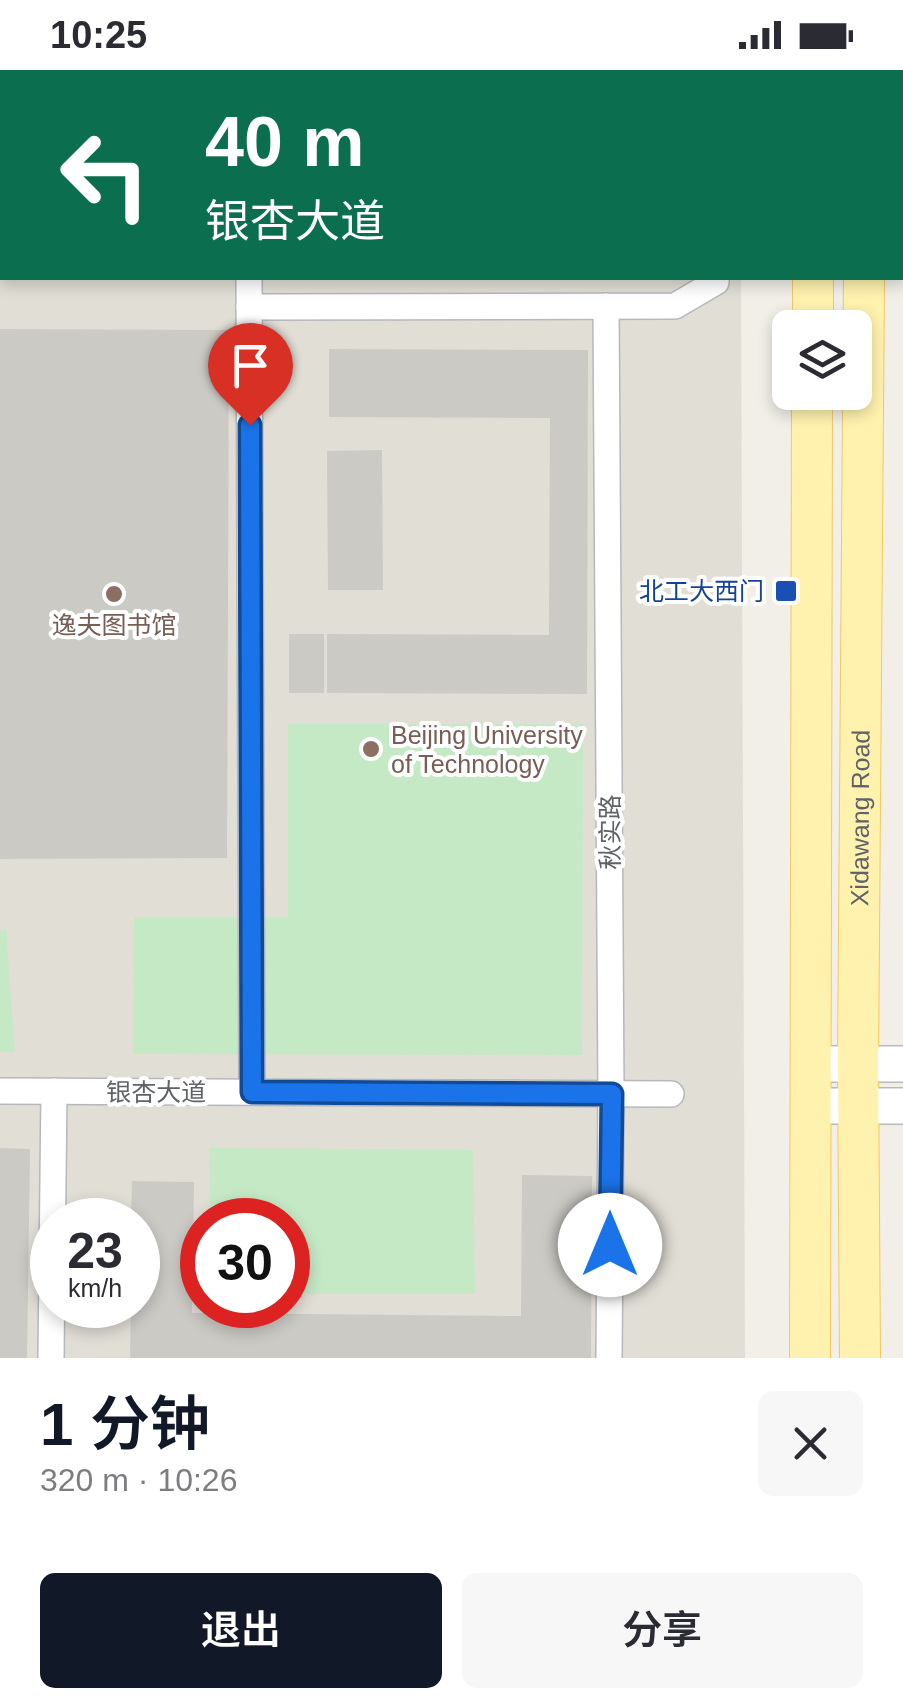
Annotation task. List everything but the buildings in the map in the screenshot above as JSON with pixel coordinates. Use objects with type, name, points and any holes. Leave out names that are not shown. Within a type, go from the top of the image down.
[{"type":"main road","points":[[812,310],[813,280]]},
{"type":"main road","name":"Xidawang Road","points":[[860,1358],[858,1064],[864,280]]},
{"type":"main road","name":"Xidawang Road","points":[[810,1358],[812,410]]},
{"type":"street","points":[[249,280],[252,1092]]},
{"type":"street","points":[[249,307],[675,306],[716,280]]},
{"type":"street","name":"秋实路","points":[[606,306],[612,1094],[610,1358]]},
{"type":"street","points":[[811,1064],[903,1064]]},
{"type":"street","name":"银杏大道","points":[[0,1091],[672,1094]]},
{"type":"street","points":[[51,1358],[54,1091]]},
{"type":"street","points":[[811,1106],[903,1106]]},
{"type":"shaded area","name":"Beijing University of Technology","points":[[0,280],[741,280],[745,1358],[0,1358]]},
{"type":"green space","points":[[288,724],[583,724],[582,1055],[133,1054],[134,917],[288,917]]},
{"type":"green space","points":[[0,930],[6,930],[15,1052],[0,1052]]},
{"type":"green space","points":[[209,1148],[473,1150],[475,1294],[310,1294],[310,1198],[210,1198]]},
{"type":"place","name":"北工大西门","points":[[786,591]]},
{"type":"place","name":"逸夫图书馆","points":[[114,594]]},
{"type":"place","name":"Beijing University of Technology","points":[[371,749]]},
{"type":"route","points":[[250,425],[252,1092],[612,1094],[610,1245]]}]
